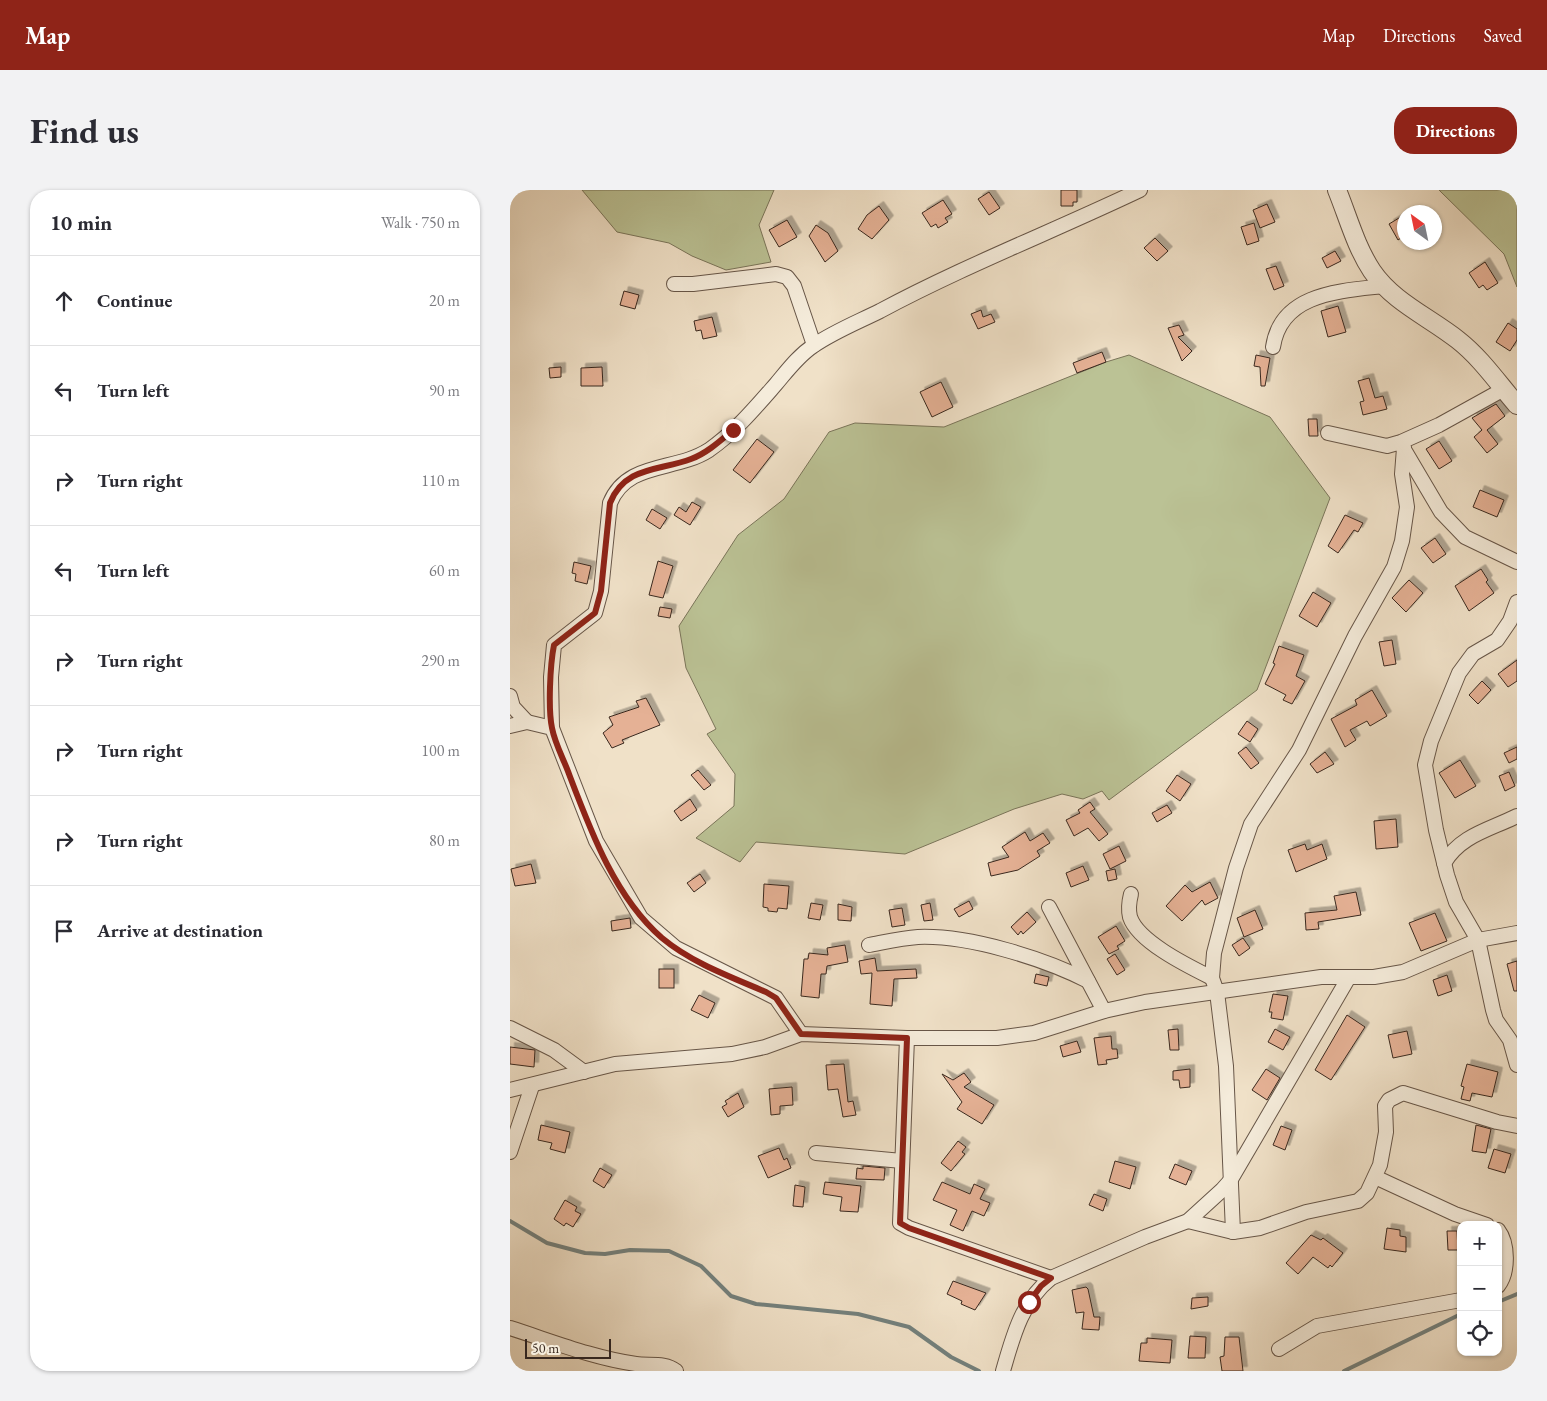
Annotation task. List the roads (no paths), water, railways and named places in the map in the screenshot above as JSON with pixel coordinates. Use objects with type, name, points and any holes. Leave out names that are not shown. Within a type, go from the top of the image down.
[{"type":"street","points":[[801,1034],[776,998],[676,948],[641,918],[596,842],[552,728],[551,677],[554,645],[595,613],[601,591],[610,503],[615,490],[634,474],[694,458],[720,441],[750,414],[793,364],[814,346],[916,292],[1140,190]]},
{"type":"street","points":[[1337,190],[1361,253],[1384,286],[1407,305],[1458,339],[1480,359],[1517,405]]},
{"type":"street","points":[[674,284],[693,284],[776,274],[787,277],[794,286],[814,346]]},
{"type":"street","points":[[1273,347],[1275,334],[1281,322],[1309,301],[1327,293],[1384,286]]},
{"type":"street","points":[[1328,433],[1387,446],[1402,445],[1504,390]]},
{"type":"street","points":[[1402,445],[1441,512],[1465,537],[1517,562]]},
{"type":"street","points":[[1233,1232],[1226,1066],[1217,992],[1212,978],[1214,953],[1245,838],[1300,750],[1355,636],[1394,567],[1402,541],[1407,507],[1402,474],[1402,445]]},
{"type":"street","points":[[1517,602],[1510,621],[1497,640],[1473,654],[1459,673],[1427,753],[1425,765],[1436,830],[1444,863],[1456,902],[1478,940],[1496,1020],[1510,1040],[1517,1065]]},
{"type":"street","points":[[510,696],[513,707],[527,722]]},
{"type":"street","points":[[510,726],[527,722],[552,728]]},
{"type":"street","points":[[1444,863],[1448,855],[1468,837],[1517,816]]},
{"type":"street","points":[[1131,894],[1128,905],[1130,917],[1136,928],[1170,954],[1212,978]]},
{"type":"street","points":[[1049,907],[1104,1011]]},
{"type":"street","points":[[510,1090],[584,1072],[639,1062],[732,1054],[764,1047],[801,1034],[907,1038],[997,1038],[1034,1033],[1104,1011],[1145,1002],[1321,977],[1374,977],[1403,972],[1478,940],[1517,933]]},
{"type":"street","points":[[869,945],[918,937],[950,938],[1038,961],[1088,981]]},
{"type":"street","points":[[1003,1371],[1017,1324],[1033,1297],[1051,1278],[1145,1237],[1188,1221],[1230,1181],[1349,977]]},
{"type":"street","points":[[510,1028],[554,1050],[584,1072]]},
{"type":"street","points":[[907,1038],[899,1215],[903,1226],[1051,1278]]},
{"type":"street","points":[[510,1152],[532,1086]]},
{"type":"street","points":[[1188,1221],[1233,1232],[1260,1228],[1306,1212],[1358,1201],[1367,1194],[1380,1165],[1386,1132],[1385,1106],[1395,1096],[1403,1093],[1497,1122],[1517,1126]]},
{"type":"street","points":[[816,1154],[902,1161]]},
{"type":"street","points":[[1375,1177],[1455,1214],[1475,1221]]},
{"type":"street","points":[[1502,1237],[1505,1243],[1504,1275],[1502,1279]]},
{"type":"street","points":[[1279,1349],[1317,1326],[1457,1301]]},
{"type":"street","points":[[510,1328],[600,1356],[634,1364],[662,1365],[676,1371]]},
{"type":"waterway","points":[[510,1221],[547,1243],[585,1253],[605,1254],[630,1250],[669,1251],[701,1266],[731,1296],[756,1304],[858,1314],[909,1327],[951,1357],[979,1371]]},
{"type":"waterway","points":[[1502,1300],[1517,1294]]},
{"type":"waterway","points":[[1344,1371],[1457,1316]]}]
